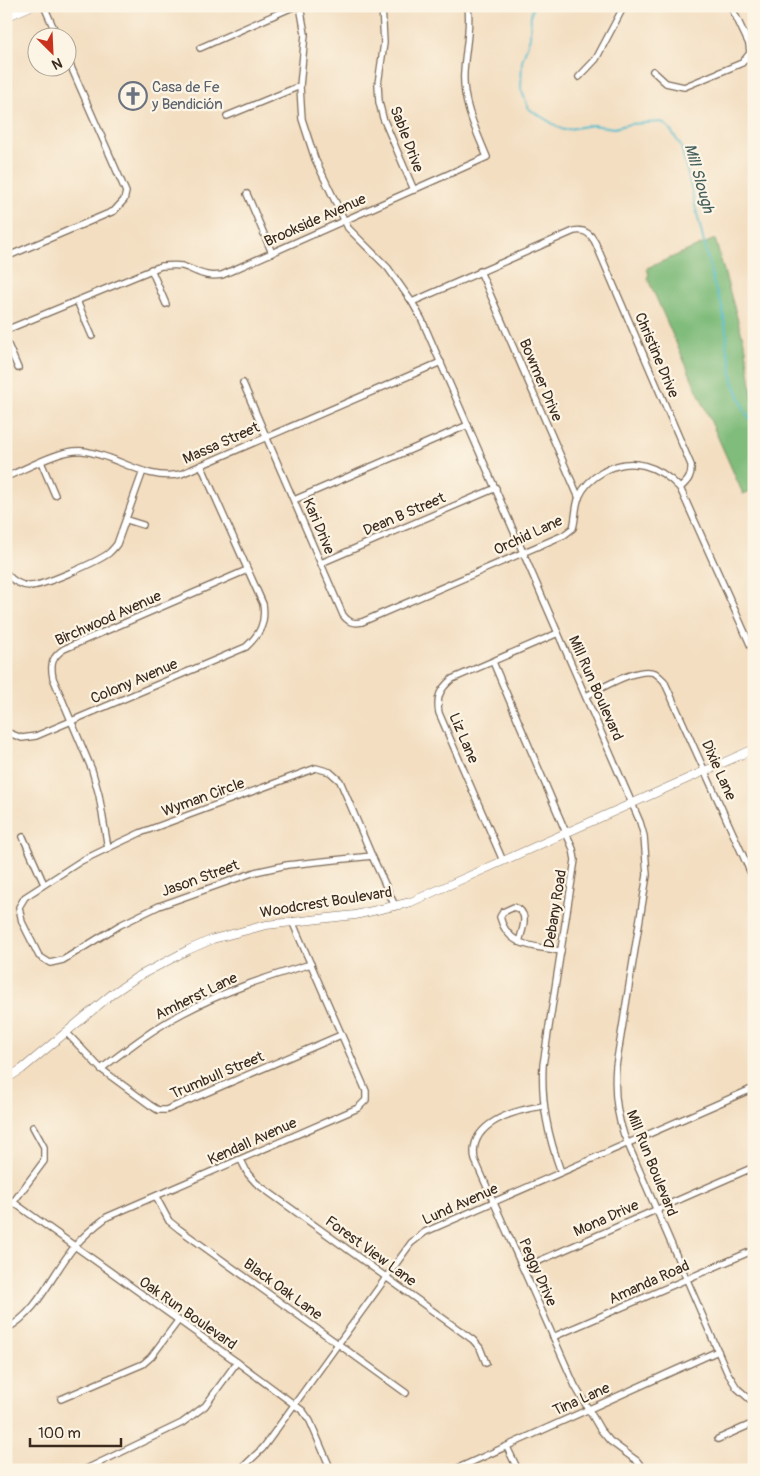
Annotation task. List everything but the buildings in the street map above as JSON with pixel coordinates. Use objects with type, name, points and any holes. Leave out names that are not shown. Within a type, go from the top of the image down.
[{"type":"street","points":[[7,6],[8,16],[31,6]]},
{"type":"street","points":[[44,6],[54,28]]},
{"type":"street","points":[[200,48],[295,6]]},
{"type":"street","name":"Mill Run Boulevard","points":[[300,6],[306,34],[300,86],[302,119],[316,159],[344,221],[352,234],[388,268],[412,302],[441,362],[633,803],[644,836],[647,875],[617,1056],[614,1085],[618,1118],[627,1143],[727,1372],[737,1388],[754,1403]]},
{"type":"street","name":"Sable Drive","points":[[382,6],[384,14],[384,43],[378,84],[379,102],[383,118],[414,190]]},
{"type":"street","name":"Brookside Avenue","points":[[6,330],[160,266],[181,266],[200,275],[211,277],[222,275],[488,158],[467,108],[464,90],[469,32],[468,6]]},
{"type":"street","points":[[580,77],[596,59],[624,6]]},
{"type":"street","points":[[653,71],[666,83],[684,88],[742,64],[750,53],[748,44],[731,6]]},
{"type":"street","points":[[6,257],[114,211],[124,200],[126,192],[76,78]]},
{"type":"street","points":[[227,116],[300,86]]},
{"type":"street","points":[[247,194],[272,253]]},
{"type":"street","name":"Christine Drive","points":[[480,272],[574,231],[586,231],[592,236],[691,465],[692,473],[680,488]]},
{"type":"street","points":[[151,269],[166,304]]},
{"type":"street","points":[[412,302],[480,272]]},
{"type":"street","name":"Bowmer Drive","points":[[480,272],[579,498]]},
{"type":"street","points":[[77,301],[92,336]]},
{"type":"street","points":[[6,340],[18,368]]},
{"type":"street","name":"Massa Street","points":[[6,477],[59,455],[83,451],[143,471],[162,476],[172,476],[441,362]]},
{"type":"street","name":"Kari Drive","points":[[243,383],[343,615],[351,622]]},
{"type":"street","points":[[294,500],[468,425]]},
{"type":"street","points":[[41,462],[55,495]]},
{"type":"street","name":"Orchid Lane","points":[[351,622],[362,622],[570,532],[573,528],[579,498],[593,478],[620,464],[640,464],[651,467],[670,477],[680,488],[754,654]]},
{"type":"street","points":[[201,465],[248,570]]},
{"type":"street","points":[[6,573],[18,584],[28,586],[39,585],[109,553],[117,544],[127,520],[143,471]]},
{"type":"street","name":"Dean B Street","points":[[321,564],[496,488]]},
{"type":"street","points":[[127,520],[143,525]]},
{"type":"street","name":"Colony Avenue","points":[[7,734],[22,738],[36,736],[246,647],[256,638],[263,626],[264,613],[263,604],[248,570]]},
{"type":"street","name":"Birchwood Avenue","points":[[108,848],[99,795],[92,770],[50,668],[56,655],[64,649],[248,570]]},
{"type":"street","name":"Liz Lane","points":[[503,861],[439,713],[438,695],[452,679],[558,633]]},
{"type":"street","name":"Debany Road","points":[[493,662],[573,848],[575,871],[542,1065],[543,1106],[549,1138],[561,1172]]},
{"type":"street","name":"Dixie Lane","points":[[586,696],[635,673],[656,674],[664,681],[754,880]]},
{"type":"street","name":"Woodcrest Boulevard","points":[[6,1080],[22,1069],[112,994],[160,963],[214,939],[266,925],[355,915],[411,902],[754,749]]},
{"type":"street","name":"Wyman Circle","points":[[50,963],[39,956],[22,922],[19,907],[25,897],[81,861],[108,848],[140,834],[316,768],[330,772],[340,780],[395,906]]},
{"type":"street","points":[[23,836],[44,884]]},
{"type":"street","name":"Jason Street","points":[[50,963],[63,960],[120,925],[159,906],[256,872],[287,865],[372,856]]},
{"type":"street","points":[[519,942],[525,920],[524,913],[520,908],[514,907],[503,912],[500,917],[510,937],[519,942],[561,950]]},
{"type":"street","name":"Kendall Avenue","points":[[6,1330],[27,1314],[75,1246],[92,1228],[107,1217],[358,1108],[366,1100],[366,1091],[292,921]]},
{"type":"street","name":"Amherst Lane","points":[[101,1069],[139,1040],[182,1013],[218,996],[262,979],[311,964]]},
{"type":"street","name":"Trumbull Street","points":[[66,1032],[101,1069],[158,1110],[166,1110],[341,1035]]},
{"type":"street","name":"Lund Avenue","points":[[240,1470],[263,1448],[411,1243],[425,1232],[754,1088]]},
{"type":"street","name":"Peggy Drive","points":[[543,1106],[518,1111],[488,1124],[474,1142],[475,1160],[569,1374],[588,1409],[610,1441],[637,1461],[644,1470]]},
{"type":"street","points":[[6,1212],[44,1161],[44,1147],[33,1127]]},
{"type":"street","name":"Forest View Lane","points":[[241,1160],[248,1174],[256,1183],[473,1340],[480,1348],[486,1363]]},
{"type":"street","name":"Mona Drive","points":[[523,1268],[754,1166]]},
{"type":"street","name":"Oak Run Boulevard","points":[[6,1197],[237,1362],[306,1415],[331,1470]]},
{"type":"street","name":"Black Oak Lane","points":[[156,1197],[169,1221],[179,1229],[406,1393]]},
{"type":"street","name":"Amanda Road","points":[[553,1337],[754,1250]]},
{"type":"street","points":[[61,1399],[143,1364],[151,1357],[178,1321]]},
{"type":"street","name":"Tina Lane","points":[[454,1470],[718,1351]]},
{"type":"street","points":[[84,1470],[182,1423],[205,1406],[237,1362]]},
{"type":"street","points":[[718,1439],[754,1423]]},
{"type":"street","points":[[507,1446],[518,1470]]},
{"type":"green space","points":[[715,239],[746,349],[754,407],[754,490],[743,494],[647,277],[649,275],[647,268]]},
{"type":"waterway","name":"Mill Slough","points":[[533,6],[530,37],[522,61],[521,89],[529,109],[563,130],[592,125],[614,128],[630,124],[662,122],[669,128],[681,146],[714,285],[722,305],[727,337],[726,346],[733,381],[744,410],[754,425]]},
{"type":"place","name":"Casa de Fe y Bendición","points":[[133,96]]}]
